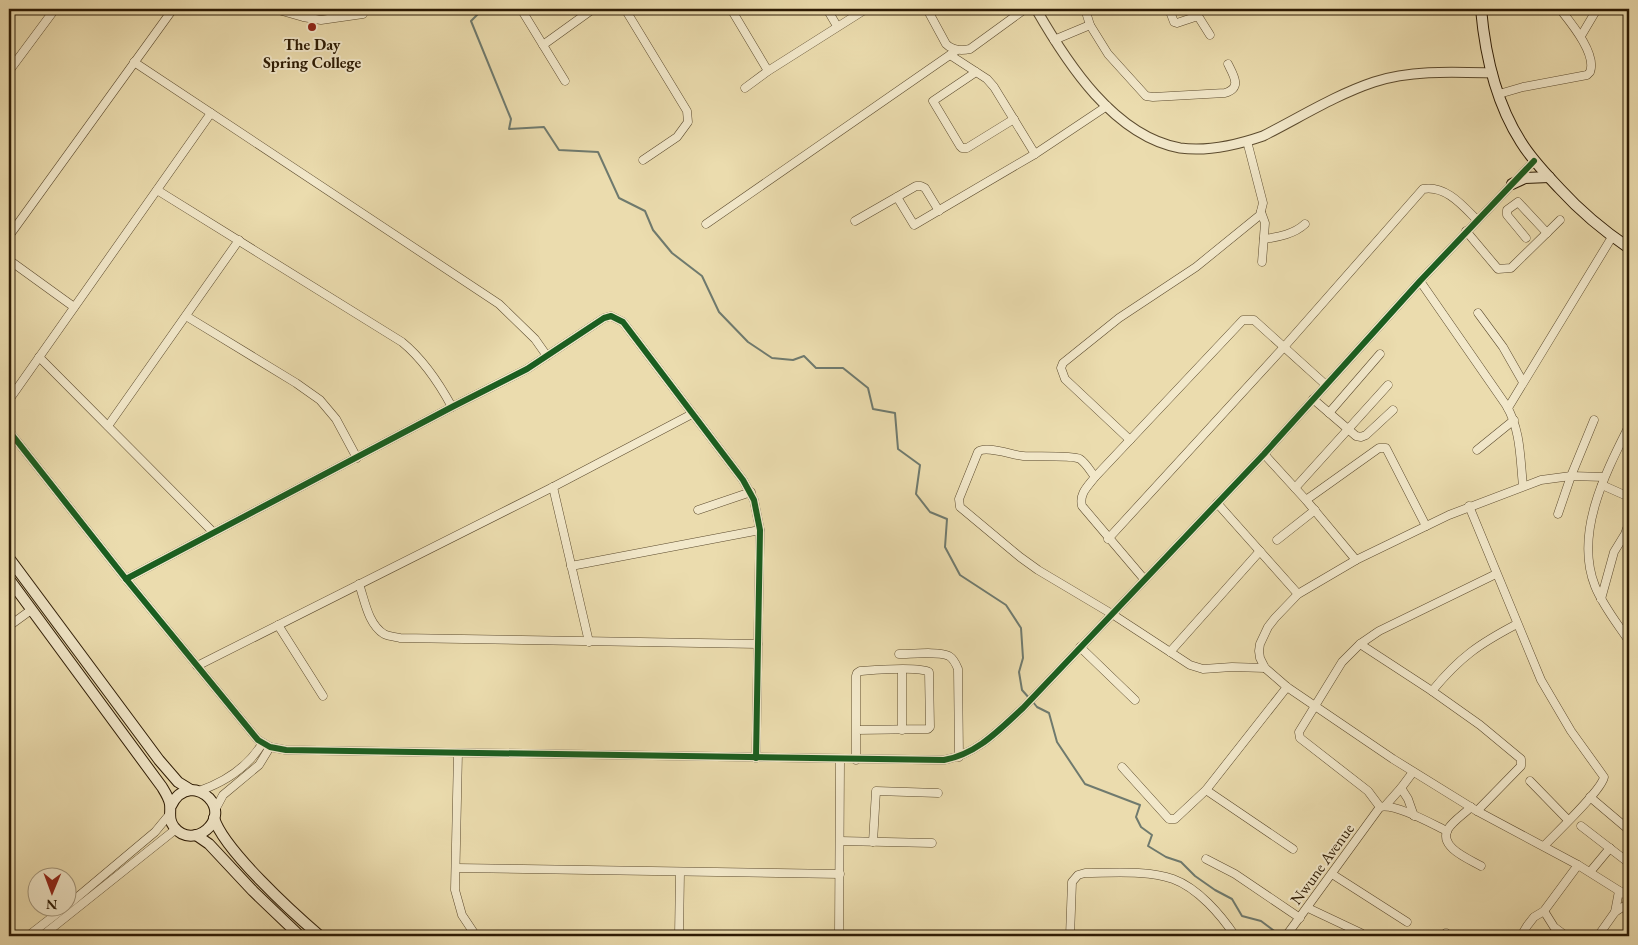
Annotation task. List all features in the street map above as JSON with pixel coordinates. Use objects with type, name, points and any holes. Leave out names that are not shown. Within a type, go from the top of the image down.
[{"type":"main road","points":[[1481,9],[1492,73],[1509,121],[1521,142],[1534,161],[1573,203],[1612,237],[1629,248]]},
{"type":"main road","points":[[1512,184],[1525,178],[1549,177]]},
{"type":"main road","points":[[9,558],[159,760],[178,782],[210,798],[219,831],[232,848],[320,936]]},
{"type":"main road","points":[[9,579],[162,787],[170,810],[172,824],[176,830],[186,835],[196,836],[209,844],[253,891],[300,936]]},
{"type":"main road","points":[[170,810],[181,793],[195,791]]},
{"type":"main road","points":[[196,836],[208,830],[214,814]]},
{"type":"street","points":[[9,71],[55,9]]},
{"type":"street","points":[[9,236],[173,9]]},
{"type":"street","points":[[275,9],[321,20],[364,14]]},
{"type":"street","points":[[520,9],[565,81]]},
{"type":"street","points":[[543,45],[593,9]]},
{"type":"street","points":[[625,9],[687,111],[688,122],[677,137],[643,160]]},
{"type":"street","points":[[731,9],[768,71]]},
{"type":"street","points":[[827,9],[837,26]]},
{"type":"street","points":[[745,88],[768,71],[866,9]]},
{"type":"street","points":[[927,9],[946,44],[994,87],[1035,154]]},
{"type":"street","points":[[706,224],[954,52],[970,49],[1025,9]]},
{"type":"street","points":[[1036,9],[1054,40],[1077,73],[1107,106],[1135,129],[1151,138],[1182,148],[1219,148],[1263,136],[1357,89],[1386,79],[1444,72],[1492,73]]},
{"type":"street","points":[[1085,9],[1090,25],[1108,54],[1146,96],[1225,93],[1232,91],[1236,81],[1228,64]]},
{"type":"street","points":[[1169,9],[1174,22],[1177,23],[1198,16],[1210,35]]},
{"type":"street","points":[[1499,94],[1523,87],[1587,75],[1590,72],[1592,66],[1581,36],[1560,9]]},
{"type":"street","points":[[1581,36],[1597,9]]},
{"type":"street","points":[[1054,40],[1090,25]]},
{"type":"street","points":[[134,62],[499,304],[535,339],[547,356]]},
{"type":"street","points":[[976,72],[933,101],[960,146],[967,148],[1014,119]]},
{"type":"street","points":[[897,197],[914,225],[1035,154],[1107,106]]},
{"type":"street","points":[[9,400],[211,113]]},
{"type":"street","points":[[1247,141],[1262,203],[1261,212],[1265,224],[1262,262]]},
{"type":"street","points":[[9,431],[197,666],[262,744],[270,747],[286,750],[840,760],[934,761],[959,757],[982,745],[1023,708],[1264,454],[1420,281],[1534,161]]},
{"type":"street","points":[[856,222],[916,186],[925,188],[939,211]]},
{"type":"street","points":[[1108,539],[1284,346],[1423,188],[1430,187],[1443,191],[1455,198],[1477,220]]},
{"type":"street","points":[[157,190],[402,342],[421,360],[452,407]]},
{"type":"street","points":[[1526,238],[1507,215],[1507,210],[1518,202],[1547,233]]},
{"type":"street","points":[[1130,440],[1065,379],[1061,368],[1063,363],[1119,318],[1196,267],[1260,215],[1261,212]]},
{"type":"street","points":[[1466,232],[1498,269],[1504,270],[1511,268],[1560,220]]},
{"type":"street","points":[[1264,239],[1299,230],[1305,224]]},
{"type":"street","points":[[1508,408],[1612,237]]},
{"type":"street","points":[[108,426],[239,240]]},
{"type":"street","points":[[9,260],[74,307]]},
{"type":"street","points":[[1420,281],[1508,408],[1518,435],[1523,486]]},
{"type":"street","points":[[1478,313],[1503,348],[1523,382]]},
{"type":"street","points":[[186,316],[296,383],[320,400],[336,419],[357,458]]},
{"type":"street","points":[[126,579],[501,383],[547,356],[604,318],[611,316],[623,322],[750,492],[757,508],[760,530],[756,758]]},
{"type":"street","points":[[1144,580],[1082,506],[1081,494],[1095,477],[1243,320],[1248,318],[1254,320],[1326,385]]},
{"type":"street","points":[[1329,413],[1380,354]]},
{"type":"street","points":[[39,357],[213,532]]},
{"type":"street","points":[[1295,488],[1388,385]]},
{"type":"street","points":[[1313,399],[1356,436],[1361,437],[1393,410]]},
{"type":"street","points":[[197,666],[552,487],[692,414]]},
{"type":"street","points":[[1477,450],[1514,420]]},
{"type":"street","points":[[1558,514],[1594,420]]},
{"type":"street","points":[[1629,426],[1603,481],[1589,531],[1588,542],[1591,575],[1601,599],[1629,641]]},
{"type":"street","points":[[1306,500],[1383,446],[1386,448],[1426,526]]},
{"type":"street","points":[[1095,477],[1080,459],[1074,457],[1038,457],[1011,454],[986,448],[981,449],[978,452],[959,499],[960,507],[1026,561],[1190,665],[1203,670],[1232,667],[1265,668]]},
{"type":"street","points":[[1264,454],[1315,510],[1356,560]]},
{"type":"street","points":[[1629,497],[1603,481],[1571,476],[1549,477],[1469,506],[1356,560],[1298,594],[1274,618],[1264,635],[1259,651],[1265,668],[1316,708],[1413,772],[1474,809],[1578,865],[1629,897]]},
{"type":"street","points":[[552,487],[589,642]]},
{"type":"street","points":[[698,510],[750,492]]},
{"type":"street","points":[[1217,503],[1298,594]]},
{"type":"street","points":[[1469,506],[1541,680],[1571,731],[1604,777],[1602,784],[1544,846]]},
{"type":"street","points":[[1277,540],[1315,510]]},
{"type":"street","points":[[1601,599],[1614,552],[1627,535],[1629,523]]},
{"type":"street","points":[[571,566],[760,530]]},
{"type":"street","points":[[1170,652],[1260,551]]},
{"type":"street","points":[[1447,831],[1414,816],[1383,806],[1368,791],[1300,738],[1299,732],[1316,708],[1342,662],[1360,644],[1379,631],[1496,574]]},
{"type":"street","points":[[360,584],[371,620],[376,627],[385,634],[400,638],[758,644]]},
{"type":"street","points":[[9,626],[31,610]]},
{"type":"street","points":[[1432,691],[1465,656],[1486,641],[1517,624]]},
{"type":"street","points":[[278,625],[323,696]]},
{"type":"street","points":[[1360,644],[1480,725],[1521,759],[1521,766],[1447,831]]},
{"type":"street","points":[[1080,647],[1135,700]]},
{"type":"street","points":[[899,654],[943,654],[951,657],[956,664],[959,757]]},
{"type":"street","points":[[856,730],[926,730],[930,727],[929,672],[925,670],[902,670],[857,672],[856,730],[856,760]]},
{"type":"street","points":[[902,670],[902,730]]},
{"type":"street","points":[[1122,767],[1168,819],[1174,820],[1206,790],[1287,687]]},
{"type":"street","points":[[195,791],[220,783],[236,773],[248,762],[262,744]]},
{"type":"street","points":[[214,814],[223,795],[259,765],[270,747]]},
{"type":"street","points":[[458,753],[455,890],[457,903],[462,915],[476,936]]},
{"type":"street","points":[[839,936],[840,760]]},
{"type":"street","name":"Nwune Avenue","points":[[1286,936],[1383,806],[1401,788],[1413,772]]},
{"type":"street","points":[[1530,781],[1568,820]]},
{"type":"street","points":[[1401,788],[1408,799],[1414,816]]},
{"type":"street","points":[[1206,790],[1293,849]]},
{"type":"street","points":[[873,842],[876,791],[938,793]]},
{"type":"street","points":[[1590,797],[1629,830]]},
{"type":"street","points":[[78,897],[155,832],[170,810]]},
{"type":"street","points":[[1581,826],[1629,863]]},
{"type":"street","points":[[42,936],[176,830]]},
{"type":"street","points":[[1447,831],[1448,843],[1451,848],[1481,866]]},
{"type":"street","points":[[840,841],[932,843]]},
{"type":"street","points":[[1590,872],[1610,848]]},
{"type":"street","points":[[1206,859],[1235,874],[1300,918]]},
{"type":"street","points":[[1521,936],[1534,917],[1544,912],[1578,865]]},
{"type":"street","points":[[456,868],[840,874]]},
{"type":"street","points":[[679,936],[680,872]]},
{"type":"street","points":[[1070,936],[1072,882],[1078,875],[1085,873],[1140,874],[1174,879],[1201,897],[1219,914],[1235,936]]},
{"type":"street","points":[[1332,874],[1407,922]]},
{"type":"street","points":[[1615,912],[1619,890]]},
{"type":"street","points":[[1598,936],[1615,912],[1629,903]]},
{"type":"street","points":[[1308,908],[1361,933]]},
{"type":"street","points":[[1544,912],[1554,927],[1566,936]]},
{"type":"street","points":[[28,936],[51,918]]},
{"type":"waterway","points":[[479,9],[480,12],[471,21],[511,119],[509,129],[544,127],[559,150],[598,152],[619,198],[645,211],[653,230],[672,253],[702,276],[719,312],[748,342],[772,358],[793,360],[804,356],[816,368],[843,368],[868,388],[873,409],[895,413],[898,449],[920,465],[916,494],[930,512],[947,519],[945,547],[960,575],[1006,605],[1021,628],[1023,658],[1019,672],[1022,690],[1030,699]]},
{"type":"waterway","points":[[1033,702],[1037,707],[1049,713],[1057,742],[1085,784],[1140,805],[1136,817],[1141,827],[1152,835],[1148,846],[1166,857],[1181,862],[1195,876],[1232,899],[1242,916],[1261,921],[1281,936]]},
{"type":"cycle path","points":[[9,431],[126,579],[258,740],[270,747],[286,750],[944,760],[956,757],[977,747],[996,733],[1023,708],[1264,454],[1420,281],[1534,161]]},
{"type":"cycle path","points":[[126,579],[527,369],[604,318],[611,316],[623,322],[743,480],[754,500],[760,530],[756,758]]},
{"type":"place","name":"The Day Spring College","points":[[312,27]]}]
